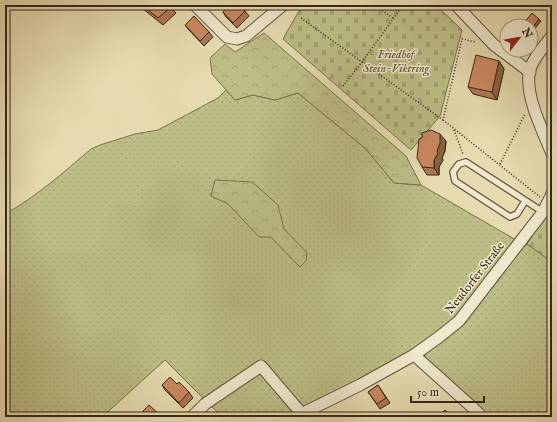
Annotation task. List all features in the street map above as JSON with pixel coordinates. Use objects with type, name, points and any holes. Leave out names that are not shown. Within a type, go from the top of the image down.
[{"type":"street","points":[[195,5],[226,37],[237,39],[246,36],[283,5]]},
{"type":"street","points":[[456,5],[494,45],[530,72]]},
{"type":"street","points":[[552,36],[540,50],[530,72],[529,86],[532,101],[552,154]]},
{"type":"street","name":"Neudorfer Straße","points":[[298,415],[360,385],[414,355],[439,338],[459,320],[548,203]]},
{"type":"street","points":[[414,355],[482,417]]},
{"type":"street","points":[[192,417],[205,404],[261,366],[298,415]]},
{"type":"lane","points":[[525,200],[517,214],[510,217],[455,181],[453,172],[459,164],[466,162],[525,200],[548,203]]},
{"type":"path","points":[[375,5],[393,18]]},
{"type":"path","points":[[343,86],[403,5]]},
{"type":"path","points":[[300,18],[443,120],[548,203]]},
{"type":"path","points":[[443,120],[462,40],[494,45]]},
{"type":"path","points":[[500,164],[532,101]]},
{"type":"path","points":[[453,128],[466,162]]},
{"type":"green space","name":"Friedhof Stein-Viktring","points":[[306,5],[436,5],[462,30],[440,116],[411,150],[283,39],[300,9]]},
{"type":"green space","points":[[264,33],[406,156],[421,185],[394,183],[366,149],[298,93],[275,100],[253,95],[235,100],[212,74],[210,58],[225,44],[235,52]]},
{"type":"green space","points":[[226,90],[235,100],[253,95],[275,100],[298,93],[366,149],[394,183],[421,185],[516,240],[470,303],[441,332],[392,363],[289,417],[222,417],[165,360],[102,417],[5,417],[5,214],[39,192],[91,149],[135,134],[158,130],[218,98]]},
{"type":"green space","points":[[215,180],[252,182],[278,205],[284,229],[307,253],[306,261],[300,267],[271,237],[259,237],[228,204],[211,196]]},
{"type":"green space","points":[[552,205],[552,262],[527,244]]},
{"type":"green space","points":[[527,244],[552,262],[552,417],[490,417],[430,366],[424,354],[458,327],[475,310],[520,249]]},
{"type":"building","points":[[142,5],[169,5],[171,7],[158,18]]},
{"type":"building","points":[[230,5],[239,5],[245,11],[233,23],[223,12]]},
{"type":"building","points":[[532,13],[538,18],[528,18]]},
{"type":"building","points":[[194,16],[209,32],[200,41],[185,25]]},
{"type":"building","points":[[476,55],[499,61],[492,92],[468,87]]},
{"type":"building","points":[[431,130],[440,134],[440,143],[437,151],[438,153],[434,160],[434,168],[422,167],[417,158],[419,139],[422,138],[422,133]]},
{"type":"building","points":[[170,377],[177,384],[179,382],[189,392],[179,403],[162,385]]},
{"type":"building","points":[[378,385],[386,398],[377,404],[368,392]]},
{"type":"building","points":[[149,405],[162,417],[148,417],[143,411]]},
{"type":"building","points":[[445,410],[452,417],[438,417]]}]
